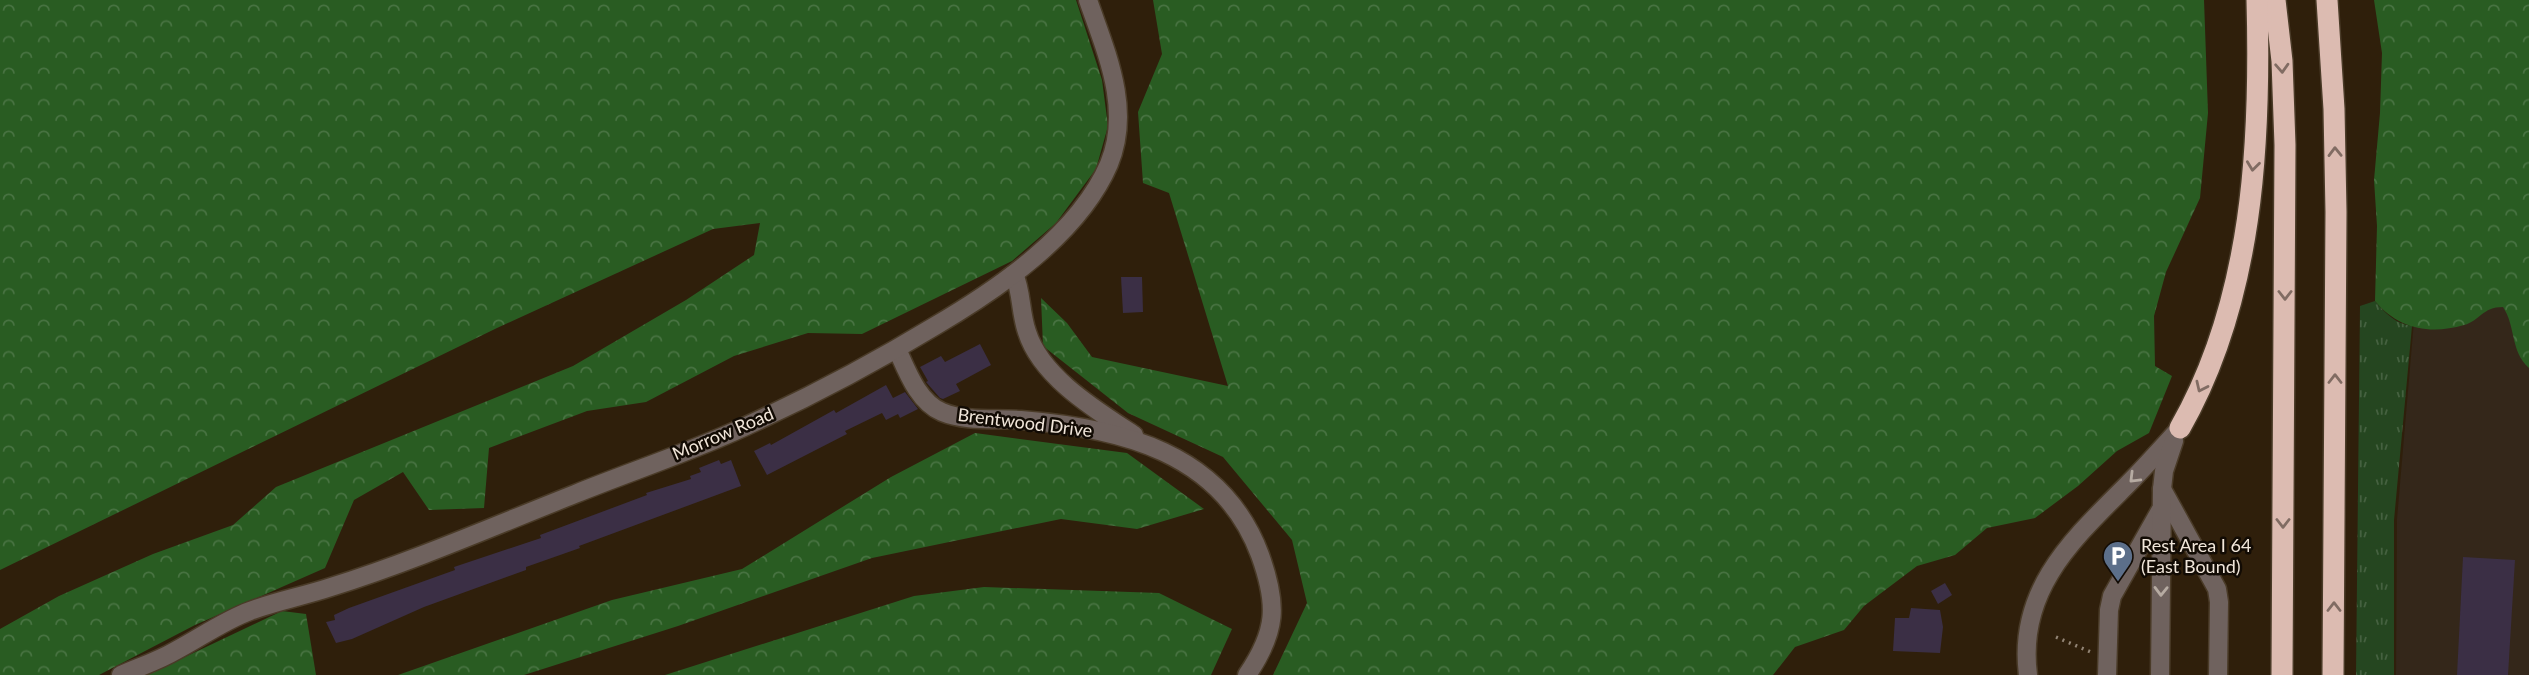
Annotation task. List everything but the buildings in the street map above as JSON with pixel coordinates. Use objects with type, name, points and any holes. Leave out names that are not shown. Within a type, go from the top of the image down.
[{"type":"highway","points":[[2180,428],[2213,362],[2238,269],[2255,149],[2257,0]]},
{"type":"highway","points":[[2275,0],[2281,61],[2285,157],[2282,675]]},
{"type":"highway","points":[[2327,0],[2334,108],[2336,212],[2333,675]]},
{"type":"street","name":"Morrow Road","points":[[121,675],[172,653],[247,612],[330,588],[398,564],[731,433],[840,381],[897,349],[1014,274],[1052,241],[1075,215],[1109,165],[1116,142],[1119,120],[1113,72],[1088,0]]},
{"type":"street","points":[[1014,274],[1021,293],[1027,332],[1042,359],[1077,396],[1146,443]]},
{"type":"street","name":"Brentwood Drive","points":[[897,349],[920,394],[940,412],[969,417],[1045,422],[1146,443],[1189,464],[1218,489],[1244,523],[1256,546],[1272,591],[1272,616],[1266,641],[1247,675]]},
{"type":"street","points":[[2160,675],[2162,489],[2168,452],[2180,428]]},
{"type":"street","points":[[2028,675],[2028,630],[2036,600],[2050,571],[2073,538],[2180,428]]},
{"type":"street","points":[[2162,489],[2217,589],[2218,675]]},
{"type":"street","points":[[2107,675],[2109,610],[2112,596],[2162,508]]},
{"type":"path","points":[[2056,636],[2096,654]]},
{"type":"shaded area","points":[[2529,197],[2529,675],[2396,675],[2397,519],[2414,321]]},
{"type":"green space","points":[[0,0],[1076,0],[1102,80],[1108,126],[1096,169],[1056,223],[1012,261],[862,334],[808,333],[734,356],[646,402],[587,411],[489,448],[484,508],[429,510],[403,472],[354,500],[325,568],[195,625],[99,675],[0,675],[0,629],[59,596],[153,554],[233,525],[276,487],[573,366],[686,300],[754,255],[760,223],[713,229],[497,328],[0,570]]},
{"type":"green space","points":[[1153,0],[2204,0],[2208,113],[2200,198],[2166,272],[2154,316],[2155,366],[2172,376],[2149,433],[2117,451],[2078,486],[2035,518],[1987,528],[1955,555],[1917,566],[1864,606],[1844,630],[1795,647],[1773,675],[1273,675],[1307,603],[1292,540],[1223,457],[1128,413],[1043,346],[1041,298],[1067,323],[1092,357],[1228,386],[1169,193],[1143,183],[1138,112],[1162,54]]},
{"type":"green space","points":[[2374,0],[2529,0],[2529,368],[2519,354],[2503,307],[2490,309],[2464,325],[2427,329],[2404,324],[2375,301],[2377,226],[2374,180],[2382,53]]},
{"type":"green space","points":[[2375,301],[2391,317],[2412,326],[2394,520],[2394,675],[2356,675],[2360,306]]},
{"type":"green space","points":[[975,433],[1127,453],[1204,509],[1137,529],[1061,519],[872,558],[678,626],[524,675],[398,675],[612,600],[742,569],[891,477]]},
{"type":"green space","points":[[984,587],[1159,593],[1232,629],[1211,675],[665,675],[914,596]]},
{"type":"green space","points":[[282,611],[306,614],[316,675],[147,675]]},
{"type":"place","name":"Rest Area I 64 (East Bound)","points":[[2118,583]]}]
